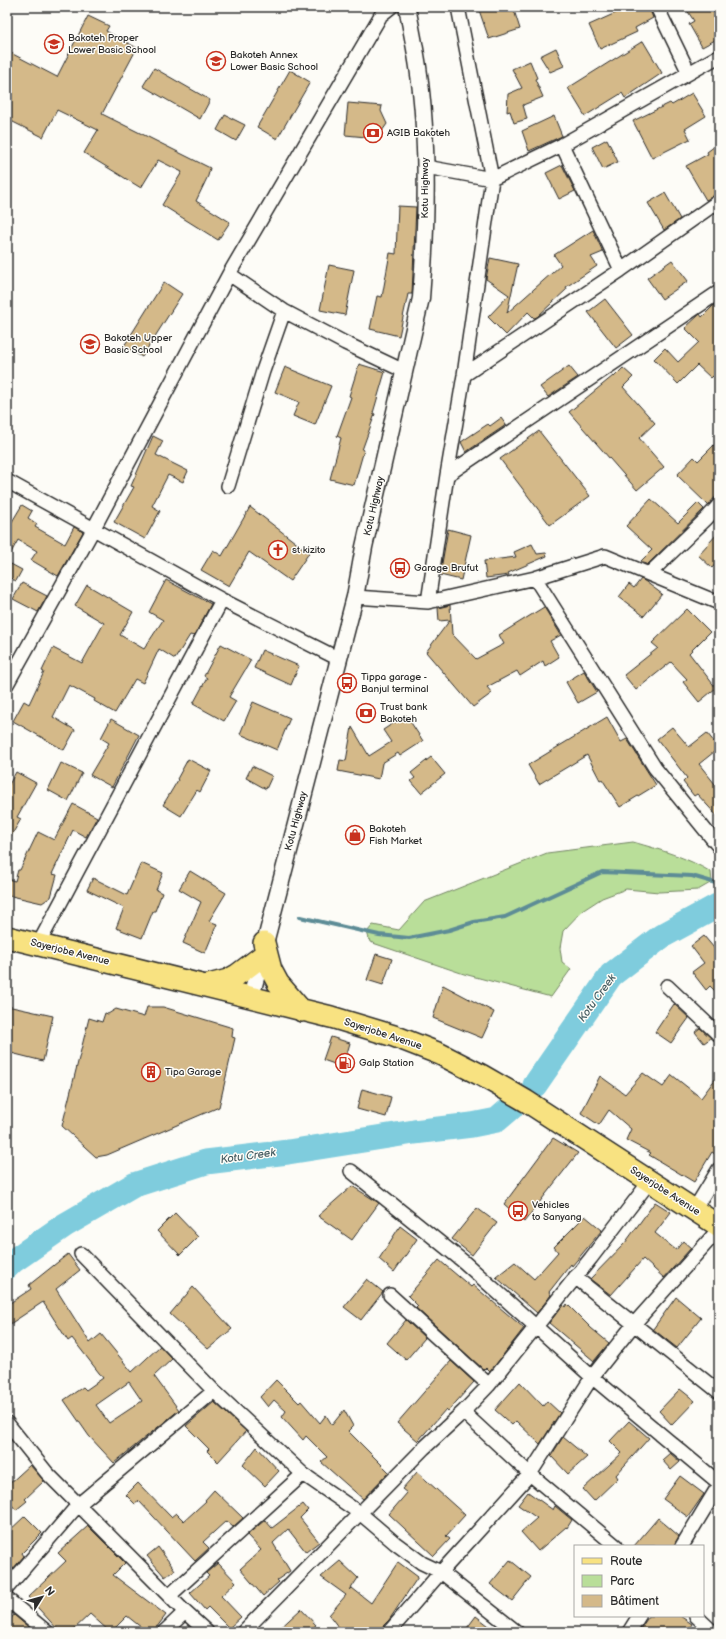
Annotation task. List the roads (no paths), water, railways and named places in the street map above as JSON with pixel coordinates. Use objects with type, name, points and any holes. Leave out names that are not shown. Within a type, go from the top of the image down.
[{"type":"main road","name":"Sayerjobe Avenue","points":[[7,937],[302,1010],[380,1032],[440,1054],[481,1075],[526,1101],[719,1227]]},
{"type":"main road","points":[[205,986],[228,980],[237,975],[262,950],[278,983],[302,1010]]},
{"type":"street","points":[[8,680],[94,528],[228,274],[381,15],[391,7]]},
{"type":"street","name":"Kotu Highway","points":[[251,997],[355,597],[364,547],[422,298],[426,167],[418,67],[407,7]]},
{"type":"street","points":[[428,602],[464,375],[492,179],[458,7]]},
{"type":"street","points":[[657,7],[689,73]]},
{"type":"street","points":[[426,167],[492,179],[562,145],[719,56]]},
{"type":"street","points":[[562,145],[621,270]]},
{"type":"street","points":[[464,375],[621,270],[719,201]]},
{"type":"street","points":[[228,274],[284,311],[345,343],[404,371]]},
{"type":"street","points":[[447,475],[719,292]]},
{"type":"street","points":[[228,486],[263,371],[284,311]]},
{"type":"street","points":[[7,481],[222,600],[339,659]]},
{"type":"street","points":[[649,574],[719,505]]},
{"type":"street","points":[[355,597],[428,602],[535,578],[605,556],[719,603]]},
{"type":"street","points":[[535,578],[655,768],[719,847]]},
{"type":"street","points":[[38,945],[222,600]]},
{"type":"street","points":[[668,986],[719,1035]]},
{"type":"street","points":[[694,1210],[719,1169]]},
{"type":"street","points":[[351,1172],[464,1262],[592,1377],[719,1484],[683,1545]]},
{"type":"street","points":[[243,1632],[361,1514],[424,1448],[463,1412],[489,1385],[591,1258],[650,1181]]},
{"type":"street","points":[[390,1632],[440,1572],[530,1474],[592,1377],[634,1324],[719,1227]]},
{"type":"street","points":[[81,1254],[214,1391],[303,1474],[361,1514],[422,1563],[440,1572],[517,1632]]},
{"type":"street","points":[[575,1277],[719,1392]]},
{"type":"street","points":[[390,1296],[489,1385]]},
{"type":"street","points":[[7,1588],[78,1505],[214,1391]]},
{"type":"street","points":[[463,1412],[530,1474],[615,1545]]},
{"type":"street","points":[[7,1423],[47,1473],[185,1612],[207,1632]]},
{"type":"street","points":[[169,1596],[303,1474]]},
{"type":"street","points":[[7,1599],[48,1632]]},
{"type":"street","points":[[164,1632],[185,1612]]},
{"type":"street","points":[[629,1632],[638,1617]]},
{"type":"street","points":[[697,1617],[713,1632]]},
{"type":"waterway","points":[[300,917],[379,935],[409,938],[449,930],[474,922],[505,917],[602,872],[692,876],[719,884]]},
{"type":"waterway","name":"Kotu Creek","points":[[535,1085],[611,975],[662,936],[719,905]]},
{"type":"waterway","name":"Kotu Creek","points":[[7,1267],[13,1261],[65,1225],[134,1185],[206,1162],[288,1152],[414,1132],[472,1125],[497,1120],[511,1108]]},
{"type":"place","name":"Bakoteh Proper Lower Basic School","points":[[54,44]]},
{"type":"place","name":"Bakoteh Annex Lower Basic School","points":[[216,61]]},
{"type":"place","name":"AGIB Bakoteh","points":[[373,133]]},
{"type":"place","name":"Bakoteh Upper Basic School","points":[[90,344]]},
{"type":"place","name":"st kizito","points":[[278,550]]},
{"type":"place","name":"Garage Brufut","points":[[400,568]]},
{"type":"place","name":"Tippa garage - Banjul terminal","points":[[347,683]]},
{"type":"place","name":"Trust bank Bakoteh","points":[[366,713]]},
{"type":"place","name":"Bakoteh Fish Market","points":[[355,835]]},
{"type":"place","name":"Galp Station","points":[[345,1063]]},
{"type":"place","name":"Tipa Garage","points":[[151,1072]]},
{"type":"place","name":"Vehicles to Sanyang","points":[[518,1211]]}]
